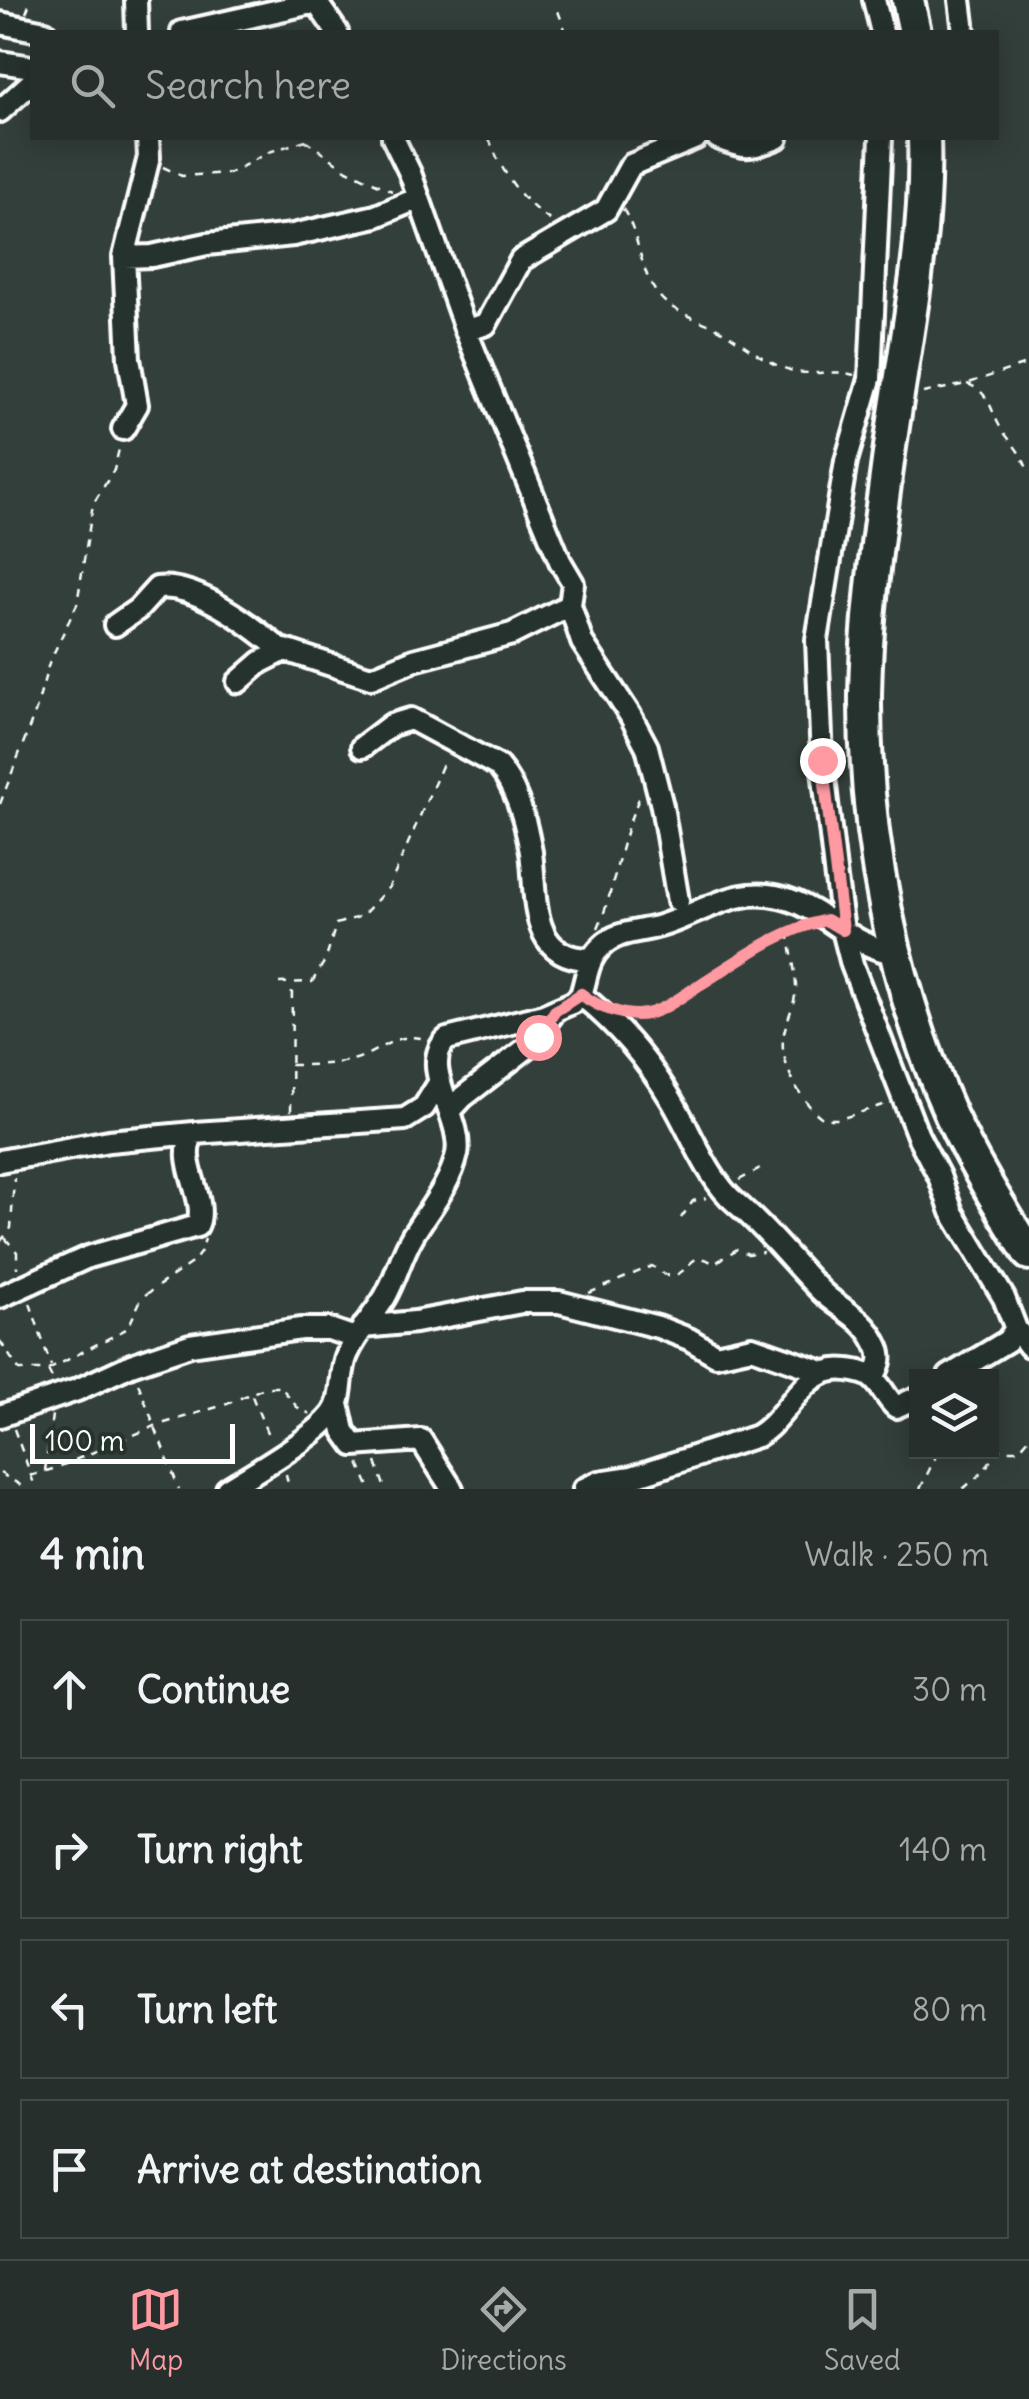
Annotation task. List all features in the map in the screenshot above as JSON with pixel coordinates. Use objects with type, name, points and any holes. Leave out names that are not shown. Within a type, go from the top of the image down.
[{"type":"highway","points":[[908,0],[915,30]]},
{"type":"highway","points":[[924,140],[922,222],[883,388],[865,694],[872,814],[895,953],[925,1048],[952,1117],[1029,1254]]},
{"type":"street","points":[[136,0],[138,30]]},
{"type":"street","points":[[874,0],[882,30]]},
{"type":"street","points":[[960,0],[964,30]]},
{"type":"street","points":[[191,30],[315,1],[336,30]]},
{"type":"street","points":[[0,22],[36,30]]},
{"type":"street","points":[[0,62],[30,66]]},
{"type":"street","points":[[0,111],[30,84]]},
{"type":"street","points":[[394,140],[546,530],[573,583],[570,605],[582,642],[630,715],[655,772],[687,906]]},
{"type":"street","points":[[466,331],[486,324],[521,260],[606,210],[631,165],[691,140]]},
{"type":"street","points":[[723,140],[742,147],[758,147],[773,140]]},
{"type":"street","points":[[880,140],[883,388],[846,461],[816,640],[834,925],[952,1212],[1029,1346]]},
{"type":"street","points":[[123,429],[137,405],[124,257],[149,147]]},
{"type":"street","points":[[124,257],[292,235],[376,216],[415,199]]},
{"type":"street","points":[[114,625],[138,609],[157,588],[169,586],[227,610],[281,650],[371,678],[414,660],[512,634],[570,605]]},
{"type":"street","points":[[238,682],[281,650]]},
{"type":"street","points":[[362,746],[391,725],[411,719],[489,758],[507,776],[528,837],[534,898],[544,936],[558,953],[586,957],[605,942],[638,932],[687,906],[735,897],[773,896],[792,900],[864,946],[895,953]]},
{"type":"street","points":[[586,957],[588,995],[651,1069],[723,1190],[780,1244],[823,1293],[868,1330],[881,1356],[873,1378]]},
{"type":"street","points":[[452,1489],[427,1445],[420,1440],[362,1446],[344,1432],[338,1404],[342,1366],[359,1332],[386,1296],[410,1240],[450,1174],[458,1140],[457,1126],[439,1083],[440,1045],[458,1034],[524,1022],[588,995]]},
{"type":"street","points":[[450,1112],[528,1046],[555,1011]]},
{"type":"street","points":[[10,1159],[109,1141],[405,1119],[424,1107],[439,1083]]},
{"type":"street","points":[[0,1297],[88,1257],[190,1229],[200,1222],[188,1148],[194,1133]]},
{"type":"street","points":[[4,1414],[190,1345],[278,1331],[359,1332],[522,1302],[558,1302],[658,1327],[716,1355],[752,1347],[823,1372],[844,1370],[873,1378],[892,1404],[902,1406],[909,1402]]},
{"type":"street","points":[[961,1369],[1007,1341],[1016,1329]]},
{"type":"street","points":[[584,1489],[757,1436],[773,1425],[803,1388],[823,1372]]},
{"type":"street","points":[[227,1489],[324,1423],[338,1404]]},
{"type":"path","points":[[558,11],[565,30]]},
{"type":"path","points":[[149,147],[182,176],[230,173],[269,152],[305,140],[347,170],[415,199]]},
{"type":"path","points":[[490,140],[498,163],[536,210],[574,230]]},
{"type":"path","points":[[613,198],[626,212],[646,273],[666,304],[721,330],[773,364],[796,372],[842,372],[883,388],[966,384],[1029,363]]},
{"type":"path","points":[[966,384],[989,400],[1002,431],[1023,455],[1029,474]]},
{"type":"path","points":[[0,804],[36,710],[49,663],[76,604],[93,504],[114,470],[123,429]]},
{"type":"path","points":[[279,983],[305,984],[317,978],[336,924],[362,916],[388,889],[438,769],[446,758],[464,748]]},
{"type":"path","points":[[586,957],[612,893],[630,820],[655,772]]},
{"type":"path","points":[[588,995],[635,1014],[652,1012],[788,932],[834,925]]},
{"type":"path","points":[[788,932],[796,986],[795,1003],[783,1037],[784,1057],[808,1103],[824,1119],[840,1118],[904,1097]]},
{"type":"path","points":[[290,1127],[292,984]]},
{"type":"path","points":[[290,1064],[348,1060],[408,1036],[440,1045]]},
{"type":"path","points":[[0,1242],[12,1228],[10,1159]]},
{"type":"path","points":[[681,1218],[693,1201],[713,1196],[760,1170]]},
{"type":"path","points":[[0,1341],[19,1370],[50,1369],[128,1328],[142,1296],[200,1253],[206,1238],[200,1222]]},
{"type":"path","points":[[5,1238],[17,1252],[17,1275],[53,1376],[44,1472]]},
{"type":"path","points":[[558,1302],[652,1266],[664,1274],[674,1274],[698,1257],[714,1264],[737,1250],[753,1254],[780,1244]]},
{"type":"path","points":[[131,1365],[179,1489]]},
{"type":"path","points":[[30,1476],[266,1387],[281,1387],[297,1406],[324,1423]]},
{"type":"path","points":[[252,1395],[277,1456]]},
{"type":"path","points":[[4,1414],[36,1489]]},
{"type":"path","points":[[963,1489],[984,1471],[997,1450],[1019,1450],[1029,1438]]},
{"type":"path","points":[[362,1446],[370,1489]]},
{"type":"path","points":[[362,1446],[386,1489]]},
{"type":"path","points":[[920,1489],[935,1459]]},
{"type":"path","points":[[0,1472],[27,1489]]},
{"type":"route","points":[[538,1037],[555,1011],[581,994],[596,1007],[643,1015],[804,925],[826,920],[843,930],[822,760]]}]
